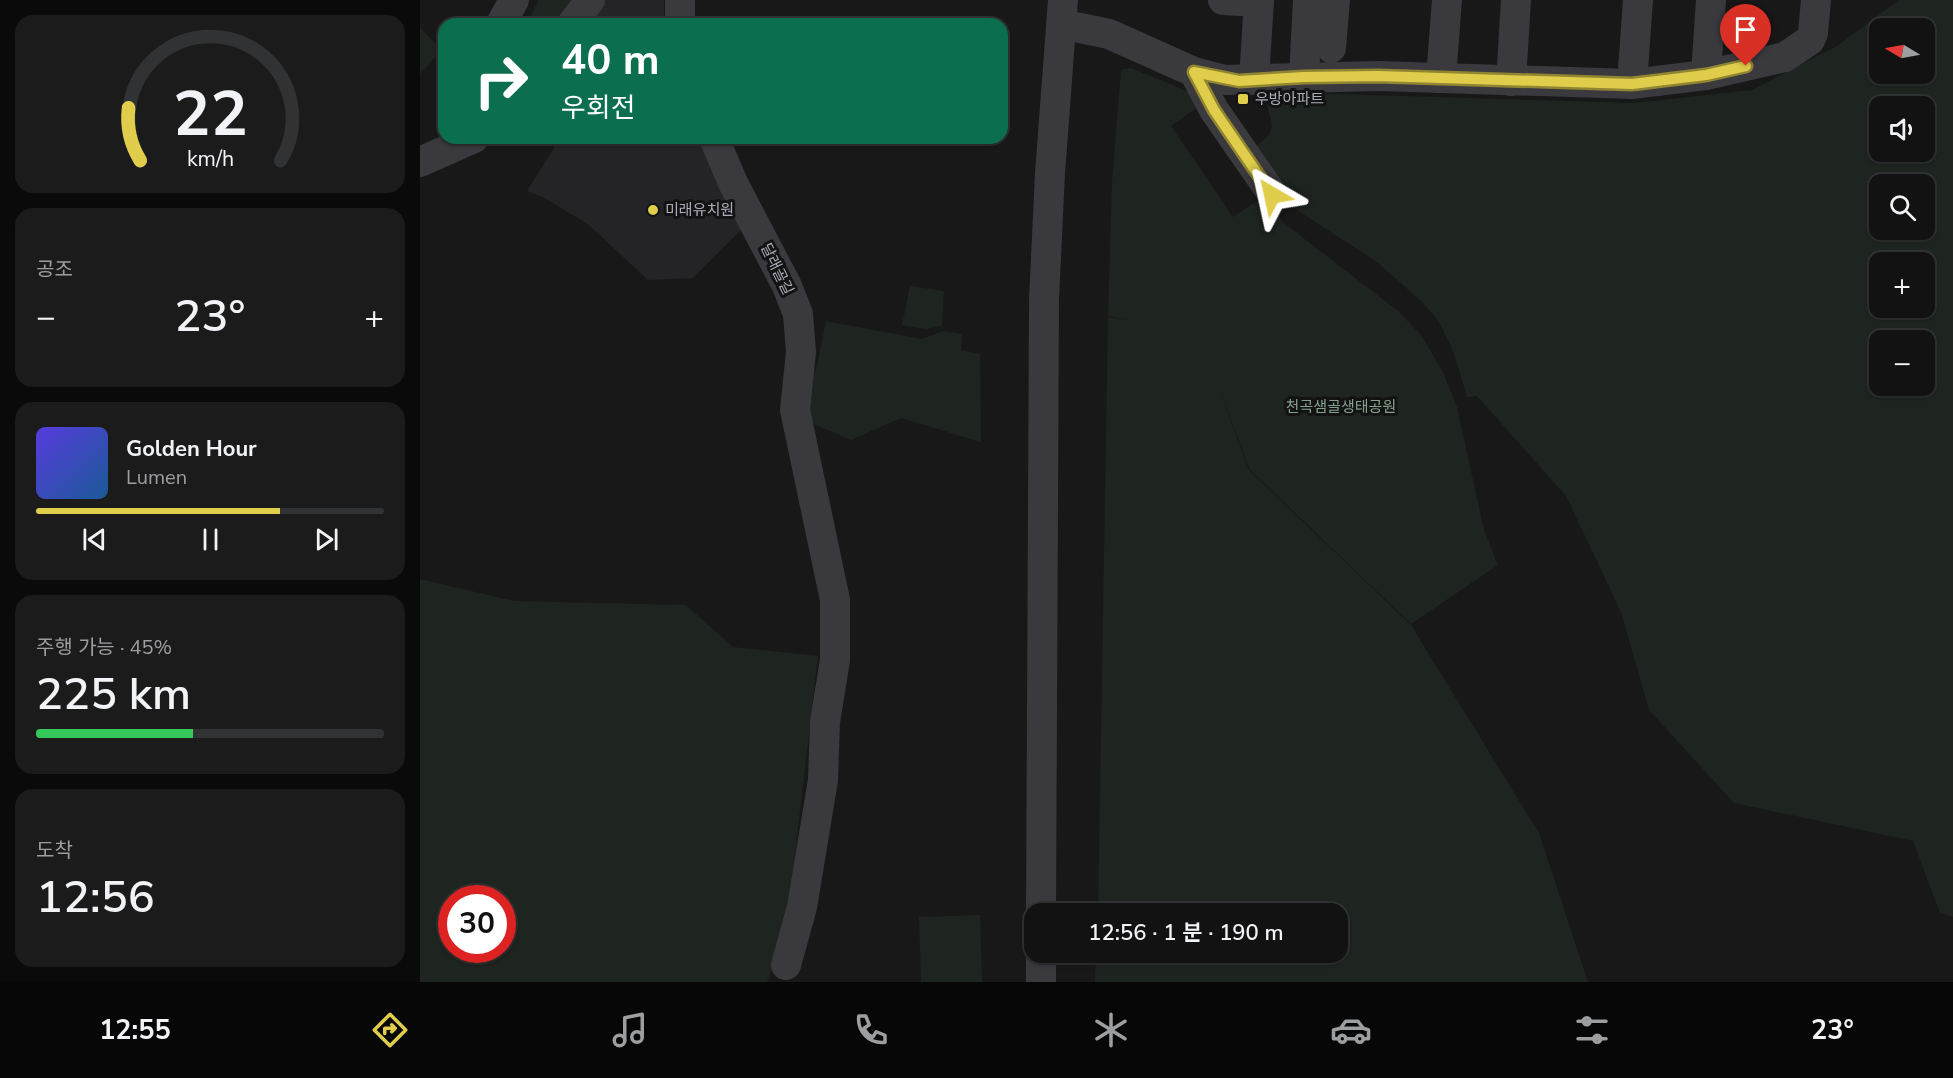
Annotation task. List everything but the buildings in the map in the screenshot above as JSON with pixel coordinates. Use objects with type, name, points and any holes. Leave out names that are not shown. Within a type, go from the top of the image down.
[{"type":"street","points":[[504,18],[514,0]]},
{"type":"street","points":[[576,18],[590,0]]},
{"type":"street","points":[[680,0],[680,18]]},
{"type":"street","points":[[1223,0],[1259,1],[1254,80]]},
{"type":"street","points":[[1304,77],[1308,0]]},
{"type":"street","points":[[1331,48],[1335,0]]},
{"type":"street","points":[[1440,78],[1447,0]]},
{"type":"street","points":[[1512,81],[1516,0]]},
{"type":"street","points":[[1632,84],[1638,0]]},
{"type":"street","points":[[1706,75],[1711,0]]},
{"type":"street","points":[[1041,903],[1044,300],[1050,173],[1062,12],[1194,72],[1225,80],[1304,77],[1440,78],[1632,84],[1706,75],[1785,57],[1805,45],[1813,33],[1816,0]]},
{"type":"street","points":[[1194,72],[1214,110],[1272,195]]},
{"type":"street","points":[[420,162],[460,144]]},
{"type":"street","name":"달래골길","points":[[717,144],[733,183],[787,286],[798,314],[801,352],[795,410],[832,574],[836,631],[835,660],[825,722],[823,780],[802,906],[786,964]]},
{"type":"street","points":[[1041,963],[1041,982]]},
{"type":"shaded area","points":[[600,0],[664,0],[664,18],[589,18]]},
{"type":"shaded area","name":"미래유치원","points":[[554,144],[706,144],[748,223],[693,278],[648,280],[589,225],[543,197],[527,191]]},
{"type":"green space","points":[[539,0],[574,0],[561,18],[529,18]]},
{"type":"green space","points":[[1899,0],[1953,0],[1953,917],[1940,913],[1913,841],[1734,803],[1649,710],[1621,612],[1566,496],[1477,396],[1467,397],[1454,353],[1439,322],[1423,303],[1378,263],[1297,210],[1277,189],[1250,150],[1271,131],[1267,92],[1633,103],[1752,90],[1837,46],[1869,22],[1869,84],[1935,84],[1935,18],[1875,18]]},
{"type":"green space","points":[[420,28],[438,46],[438,54],[420,74]]},
{"type":"green space","name":"천곡샘골생태공원","points":[[1131,68],[1192,93],[1201,105],[1171,126],[1233,217],[1263,197],[1284,223],[1398,311],[1421,335],[1443,372],[1457,407],[1484,530],[1498,565],[1411,624],[1250,470],[1215,379],[1249,470],[1411,625],[1539,833],[1588,982],[1095,982],[1096,963],[1348,963],[1348,903],[1098,903],[1108,317],[1126,320],[1108,316],[1112,182],[1121,70]]},
{"type":"green space","points":[[910,286],[944,291],[942,326],[926,329],[902,325]]},
{"type":"green space","points":[[826,321],[922,339],[943,331],[962,334],[961,350],[980,354],[981,442],[901,418],[851,440],[809,422],[808,388],[817,366]]},
{"type":"green space","points":[[420,579],[514,601],[686,605],[733,647],[818,656],[786,933],[767,982],[420,982]]},
{"type":"green space","points":[[980,915],[982,982],[921,982],[919,917]]},
{"type":"place","name":"우방아파트","points":[[1243,99]]},
{"type":"place","name":"미래유치원","points":[[653,210]]},
{"type":"route","points":[[1272,195],[1214,110],[1194,72],[1208,77],[1239,81],[1378,76],[1632,84],[1706,75],[1746,66]]}]
